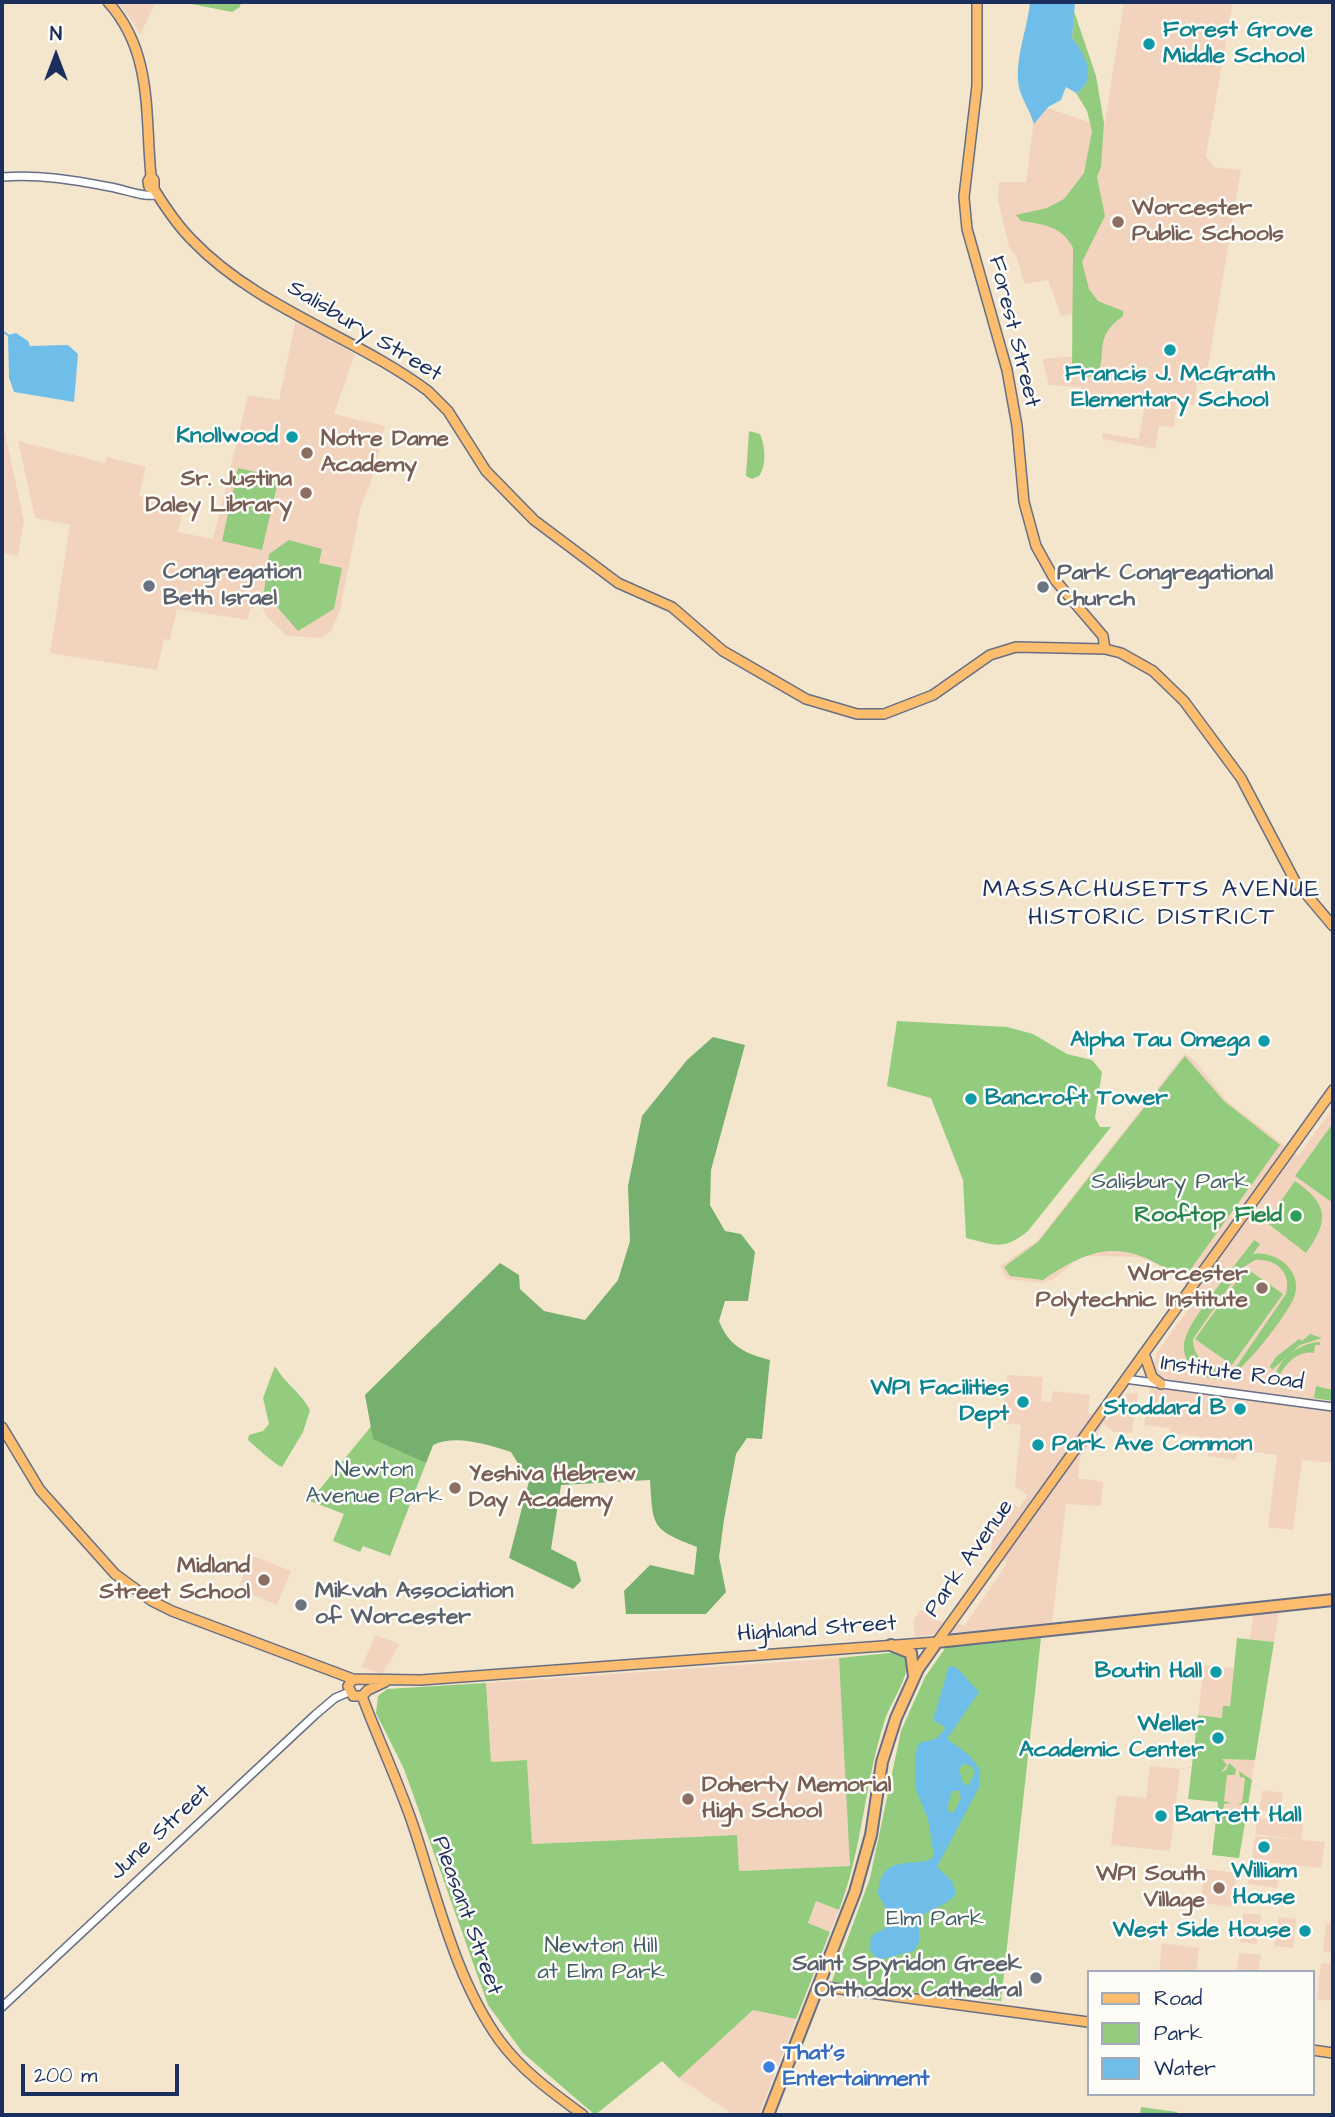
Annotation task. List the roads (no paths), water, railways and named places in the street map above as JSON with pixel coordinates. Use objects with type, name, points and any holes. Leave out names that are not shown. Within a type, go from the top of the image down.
[{"type":"highway","name":"Highland Street","points":[[937,1642],[1333,1600]]},
{"type":"highway","name":"Park Avenue","points":[[768,2115],[855,1892],[871,1835],[884,1754],[914,1678],[937,1642]]},
{"type":"highway","points":[[891,1646],[911,1653],[914,1678]]},
{"type":"main road","name":"Salisbury Street","points":[[108,2],[130,33],[142,62],[151,176],[149,187],[156,192],[193,241],[224,267],[267,296],[428,391],[448,411],[486,471],[534,520],[564,545],[618,583],[683,614],[723,651],[806,699],[857,714],[884,714],[933,695],[987,658],[1008,648],[1105,649],[1121,653],[1153,671],[1184,701],[1246,787],[1295,881],[1333,926]]},
{"type":"main road","name":"Forest Street","points":[[976,2],[977,80],[964,197],[967,229],[1007,370],[1017,426],[1024,502],[1036,546],[1055,580],[1104,636],[1105,649]]},
{"type":"main road","name":"Park Avenue","points":[[937,1642],[1333,1090]]},
{"type":"main road","points":[[1144,1353],[1152,1377],[1161,1384]]},
{"type":"main road","points":[[2,1427],[34,1483],[124,1582],[172,1611],[328,1670],[353,1684],[353,1696],[365,1693]]},
{"type":"main road","name":"Highland Street","points":[[353,1684],[937,1642]]},
{"type":"main road","name":"Highland Street","points":[[365,1693],[387,1681]]},
{"type":"main road","name":"Pleasant Street","points":[[353,1684],[365,1693],[367,1716],[398,1783],[476,2004],[510,2054],[543,2085],[583,2115]]},
{"type":"main road","points":[[818,1986],[1086,2022]]},
{"type":"main road","points":[[1314,2050],[1333,2053]]},
{"type":"street","points":[[2,177],[55,178],[156,192]]},
{"type":"street","name":"Institute Road","points":[[1125,1379],[1333,1407]]},
{"type":"street","name":"June Street","points":[[2,2007],[315,1715],[353,1684]]},
{"type":"water","points":[[1030,2],[1075,2],[1072,38],[1088,67],[1087,81],[1083,88],[1076,93],[1066,87],[1061,100],[1048,107],[1034,124],[1018,83],[1021,48]]},
{"type":"water","points":[[16,333],[28,341],[30,346],[68,345],[78,354],[74,402],[14,392],[9,378],[8,335]]},
{"type":"water","points":[[949,1666],[957,1668],[979,1692],[947,1739],[970,1756],[980,1770],[979,1787],[937,1867],[952,1881],[956,1893],[953,1898],[919,1919],[919,1942],[914,1951],[878,1960],[870,1950],[871,1936],[891,1925],[892,1919],[878,1894],[881,1880],[893,1866],[934,1857],[928,1819],[915,1787],[915,1755],[919,1743],[936,1739],[946,1728],[933,1720]],"holes":[[[963,1764],[972,1766],[975,1773],[968,1786],[963,1783],[959,1769]],[[952,1791],[959,1791],[961,1798],[953,1814],[947,1809]]]},
{"type":"waterway","points":[[2,331],[8,335]]},
{"type":"place","name":"Forest Grove Middle School","points":[[1149,44]]},
{"type":"place","name":"Worcester Public Schools","points":[[1118,222]]},
{"type":"place","name":"Francis J. McGrath Elementary School","points":[[1170,350]]},
{"type":"place","name":"Knollwood","points":[[292,437]]},
{"type":"place","name":"Notre Dame Academy","points":[[307,453]]},
{"type":"place","name":"Sr. Justina Daley Library","points":[[306,493]]},
{"type":"place","name":"Congregation Beth Israel","points":[[149,586]]},
{"type":"place","name":"Park Congregational Church","points":[[1043,587]]},
{"type":"place","name":"Alpha Tau Omega","points":[[1264,1041]]},
{"type":"place","name":"Bancroft Tower","points":[[971,1099]]},
{"type":"place","name":"Rooftop Field","points":[[1296,1216]]},
{"type":"place","name":"Worcester Polytechnic Institute","points":[[1262,1288]]},
{"type":"place","name":"WPI Facilities Dept","points":[[1023,1402]]},
{"type":"place","name":"Stoddard B","points":[[1240,1409]]},
{"type":"place","name":"Park Ave Common","points":[[1038,1445]]},
{"type":"place","name":"Yeshiva Hebrew Day Academy","points":[[455,1488]]},
{"type":"place","name":"Midland Street School","points":[[264,1580]]},
{"type":"place","name":"Mikvah Association of Worcester","points":[[301,1605]]},
{"type":"place","name":"Boutin Hall","points":[[1216,1672]]},
{"type":"place","name":"Weller Academic Center","points":[[1218,1738]]},
{"type":"place","name":"Doherty Memorial High School","points":[[688,1799]]},
{"type":"place","name":"Barrett Hall","points":[[1161,1816]]},
{"type":"place","name":"William House","points":[[1264,1847]]},
{"type":"place","name":"WPI South Village","points":[[1219,1888]]},
{"type":"place","name":"West Side House","points":[[1305,1931]]},
{"type":"place","name":"Saint Spyridon Greek Orthodox Cathedral","points":[[1036,1978]]},
{"type":"place","name":"That's Entertainment","points":[[769,2067]]},
{"type":"district","name":"MASSACHUSETTS AVENUE HISTORIC DISTRICT","points":[[1152,905]]},
{"type":"park label","name":"Salisbury Park","points":[[1170,1183]]},
{"type":"park label","name":"Newton Avenue Park","points":[[374,1484]]},
{"type":"park label","name":"Elm Park","points":[[935,1920]]},
{"type":"park label","name":"Newton Hill at Elm Park","points":[[601,1960]]}]
